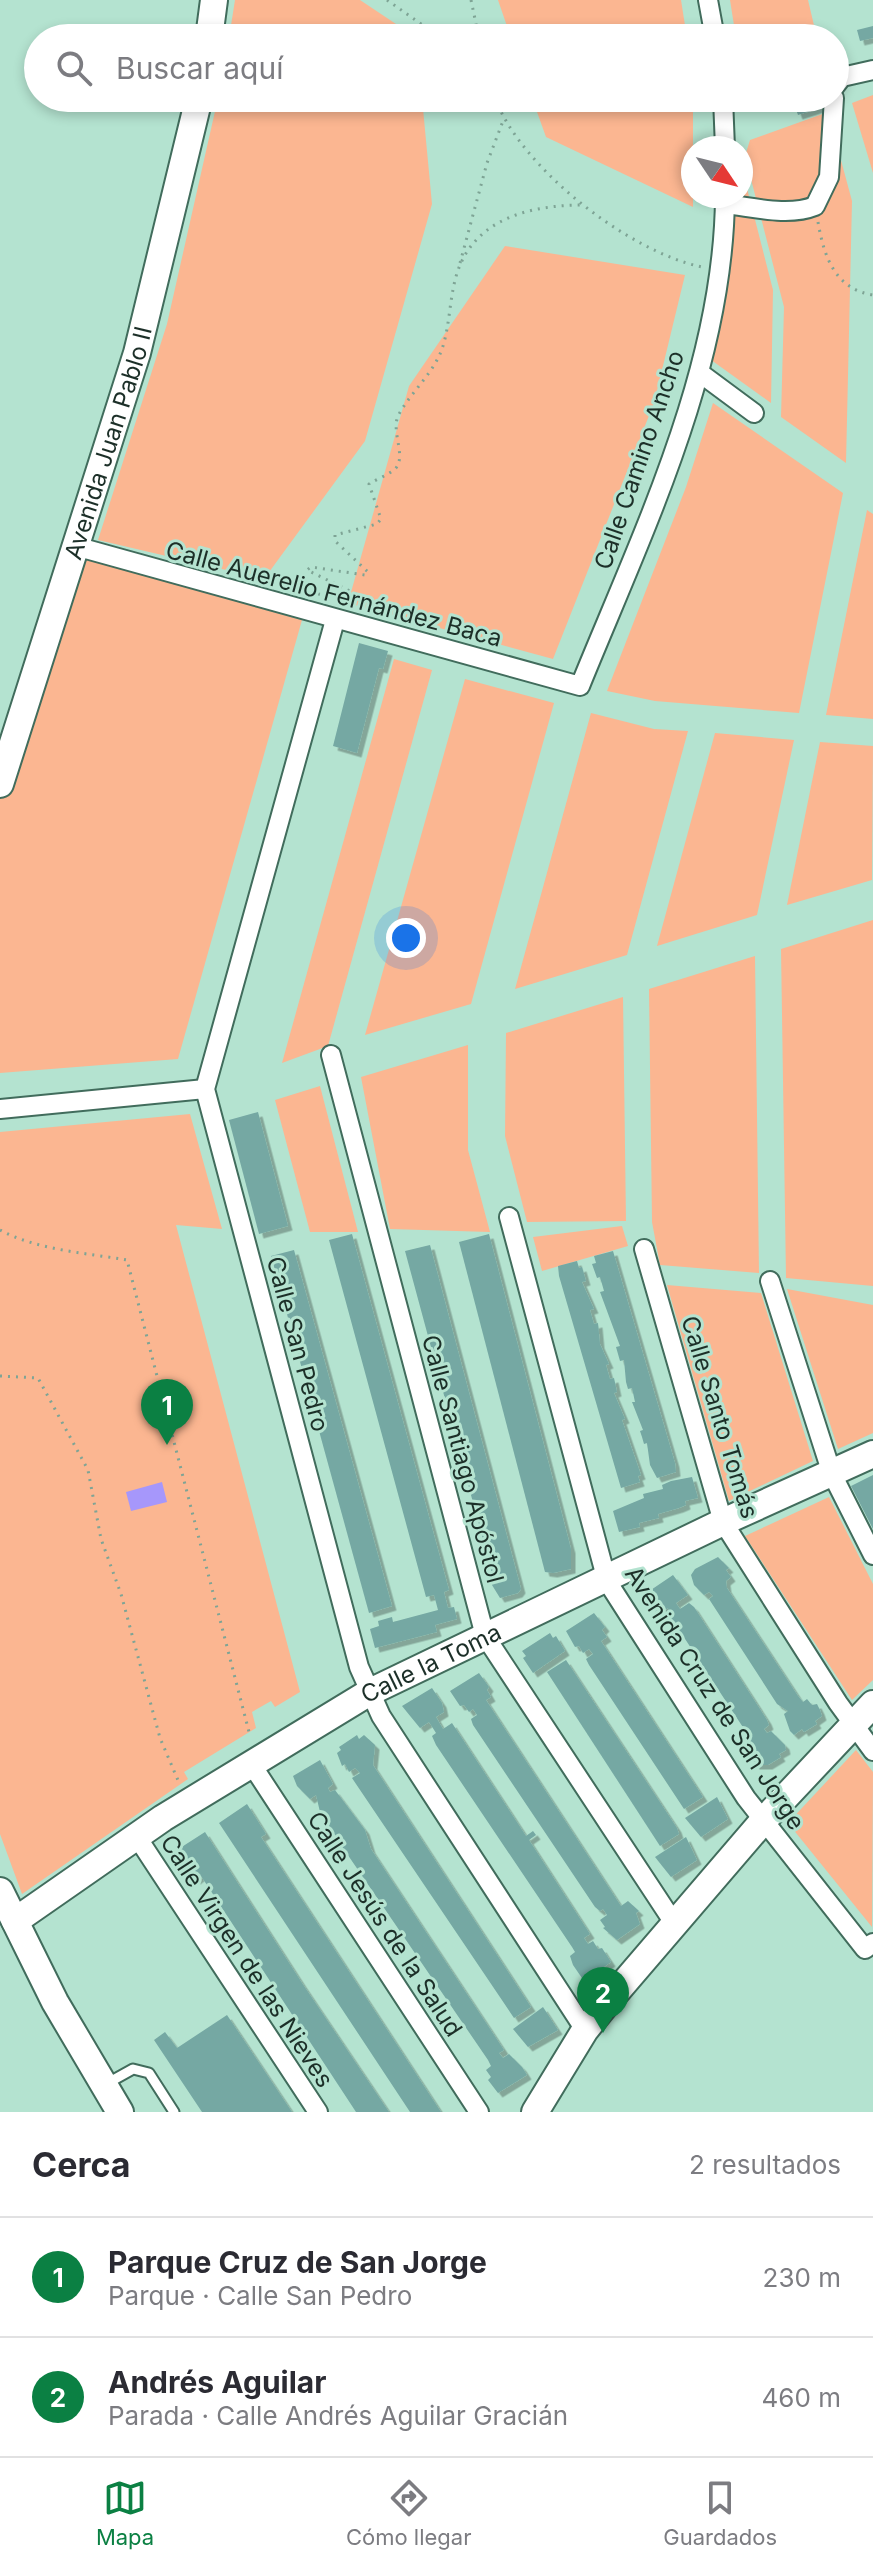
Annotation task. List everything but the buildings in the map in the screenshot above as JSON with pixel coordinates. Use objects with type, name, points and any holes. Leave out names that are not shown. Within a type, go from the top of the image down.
[{"type":"street","points":[[211,24],[214,0]]},
{"type":"street","points":[[708,0],[712,24]]},
{"type":"street","points":[[849,75],[873,70]]},
{"type":"street","name":"Avenida Juan Pablo II","points":[[0,784],[137,353],[196,112]]},
{"type":"street","points":[[724,112],[725,136]]},
{"type":"street","points":[[753,205],[784,211],[803,211],[815,206],[829,177],[833,112]]},
{"type":"street","name":"Calle Camino Ancho","points":[[580,686],[651,509],[700,373],[718,270],[724,208]]},
{"type":"street","points":[[700,373],[754,413]]},
{"type":"street","name":"Calle Auerelio Fernández Baca","points":[[75,546],[580,686]]},
{"type":"street","points":[[0,1109],[205,1089],[335,620]]},
{"type":"street","name":"Calle Santiago Apóstol","points":[[331,1055],[485,1636],[674,1923]]},
{"type":"street","name":"Calle San Pedro","points":[[205,1089],[355,1652],[370,1692],[381,1716],[585,2030]]},
{"type":"street","name":"Avenida Cruz de San Jorge","points":[[509,1217],[607,1581],[763,1821],[869,1946]]},
{"type":"street","name":"Calle Santo Tomás","points":[[644,1249],[723,1522],[851,1722],[873,1751]]},
{"type":"street","points":[[770,1281],[832,1474],[873,1555]]},
{"type":"street","name":"Calle la Toma","points":[[15,1921],[250,1762],[370,1692],[607,1581],[723,1522],[873,1454]]},
{"type":"street","points":[[535,2112],[585,2030],[763,1821],[851,1722],[873,1704]]},
{"type":"street","name":"Calle Jesús de la Salud","points":[[250,1762],[479,2112]]},
{"type":"street","name":"Calle Virgen de las Nieves","points":[[137,1837],[318,2112]]},
{"type":"street","points":[[0,1891],[55,2002],[120,2112]]},
{"type":"lane","points":[[103,2086],[133,2069],[149,2073],[174,2112]]},
{"type":"path","points":[[387,0],[421,24]]},
{"type":"path","points":[[471,0],[476,24]]},
{"type":"path","points":[[500,112],[503,120],[557,186],[644,244],[687,264],[718,270]]},
{"type":"path","points":[[315,594],[358,599],[360,596],[307,570],[311,567],[365,575],[368,572],[335,541],[335,535],[377,524],[381,519],[369,484],[397,467],[400,460],[394,431],[398,417],[441,351],[459,266],[487,163],[503,120]]},
{"type":"path","points":[[459,266],[492,225],[548,205],[584,205]]},
{"type":"path","points":[[815,206],[820,235],[835,276],[858,292],[873,295]]},
{"type":"path","points":[[0,1230],[52,1246],[127,1260],[249,1732]]},
{"type":"path","points":[[0,1376],[38,1378],[88,1470],[101,1539],[121,1594],[160,1738],[175,1769],[186,1804]]},
{"type":"shaded area","points":[[235,0],[360,0],[396,24],[231,24]]},
{"type":"shaded area","points":[[498,0],[681,0],[685,24],[506,24]]},
{"type":"shaded area","points":[[730,0],[808,0],[814,24],[734,24]]},
{"type":"shaded area","points":[[873,95],[873,173],[852,103]]},
{"type":"shaded area","points":[[215,112],[423,112],[432,204],[365,441],[264,579],[98,540],[167,324]]},
{"type":"shaded area","points":[[537,112],[693,112],[693,136],[681,136],[681,201],[546,137]]},
{"type":"shaded area","points":[[828,112],[852,201],[846,463],[781,417],[784,307],[753,187],[753,139]]},
{"type":"shaded area","points":[[727,208],[752,208],[773,290],[771,403],[707,357]]},
{"type":"shaded area","points":[[505,246],[685,275],[654,403],[553,659],[348,603],[409,386]]},
{"type":"shaded area","points":[[713,403],[843,493],[799,713],[655,701],[607,691],[686,487]]},
{"type":"shaded area","points":[[867,510],[873,514],[873,719],[826,715]]},
{"type":"shaded area","points":[[75,556],[302,620],[178,1059],[0,1073],[0,788]]},
{"type":"shaded area","points":[[394,659],[432,670],[328,1046],[282,1063]]},
{"type":"shaded area","points":[[465,679],[554,703],[471,1004],[365,1035]]},
{"type":"shaded area","points":[[591,713],[654,729],[688,731],[627,955],[515,989]]},
{"type":"shaded area","points":[[715,733],[794,740],[757,915],[657,946]]},
{"type":"shaded area","points":[[820,742],[873,746],[872,880],[787,905]]},
{"type":"shaded area","points":[[873,920],[873,1286],[786,1278],[781,949]]},
{"type":"shaded area","points":[[755,956],[759,1273],[660,1265],[652,1222],[649,989]]},
{"type":"shaded area","points":[[623,997],[626,1221],[527,1222],[505,1136],[506,1033]]},
{"type":"shaded area","points":[[468,1045],[468,1150],[490,1232],[390,1229],[361,1077]]},
{"type":"shaded area","points":[[320,1086],[358,1232],[310,1232],[275,1100]]},
{"type":"shaded area","points":[[190,1114],[222,1229],[176,1225],[300,1692],[275,1707],[271,1701],[252,1712],[256,1728],[184,1772],[188,1779],[22,1894],[0,1834],[0,1132]]},
{"type":"shaded area","points":[[622,1226],[628,1246],[542,1271],[533,1237]]},
{"type":"shaded area","points":[[667,1285],[761,1293],[813,1461],[729,1501]]},
{"type":"shaded area","points":[[787,1289],[873,1305],[873,1433],[838,1449]]},
{"type":"shaded area","points":[[162,1482],[167,1502],[131,1511],[126,1492]]},
{"type":"shaded area","points":[[829,1497],[873,1584],[873,1680],[852,1700],[745,1536]]},
{"type":"shaded area","points":[[856,1750],[873,1772],[872,1927],[788,1823]]},
{"type":"place","name":"Parque Cruz de San Jorge","points":[[167,1445]]},
{"type":"place","name":"Andrés Aguilar","points":[[603,2033]]}]
